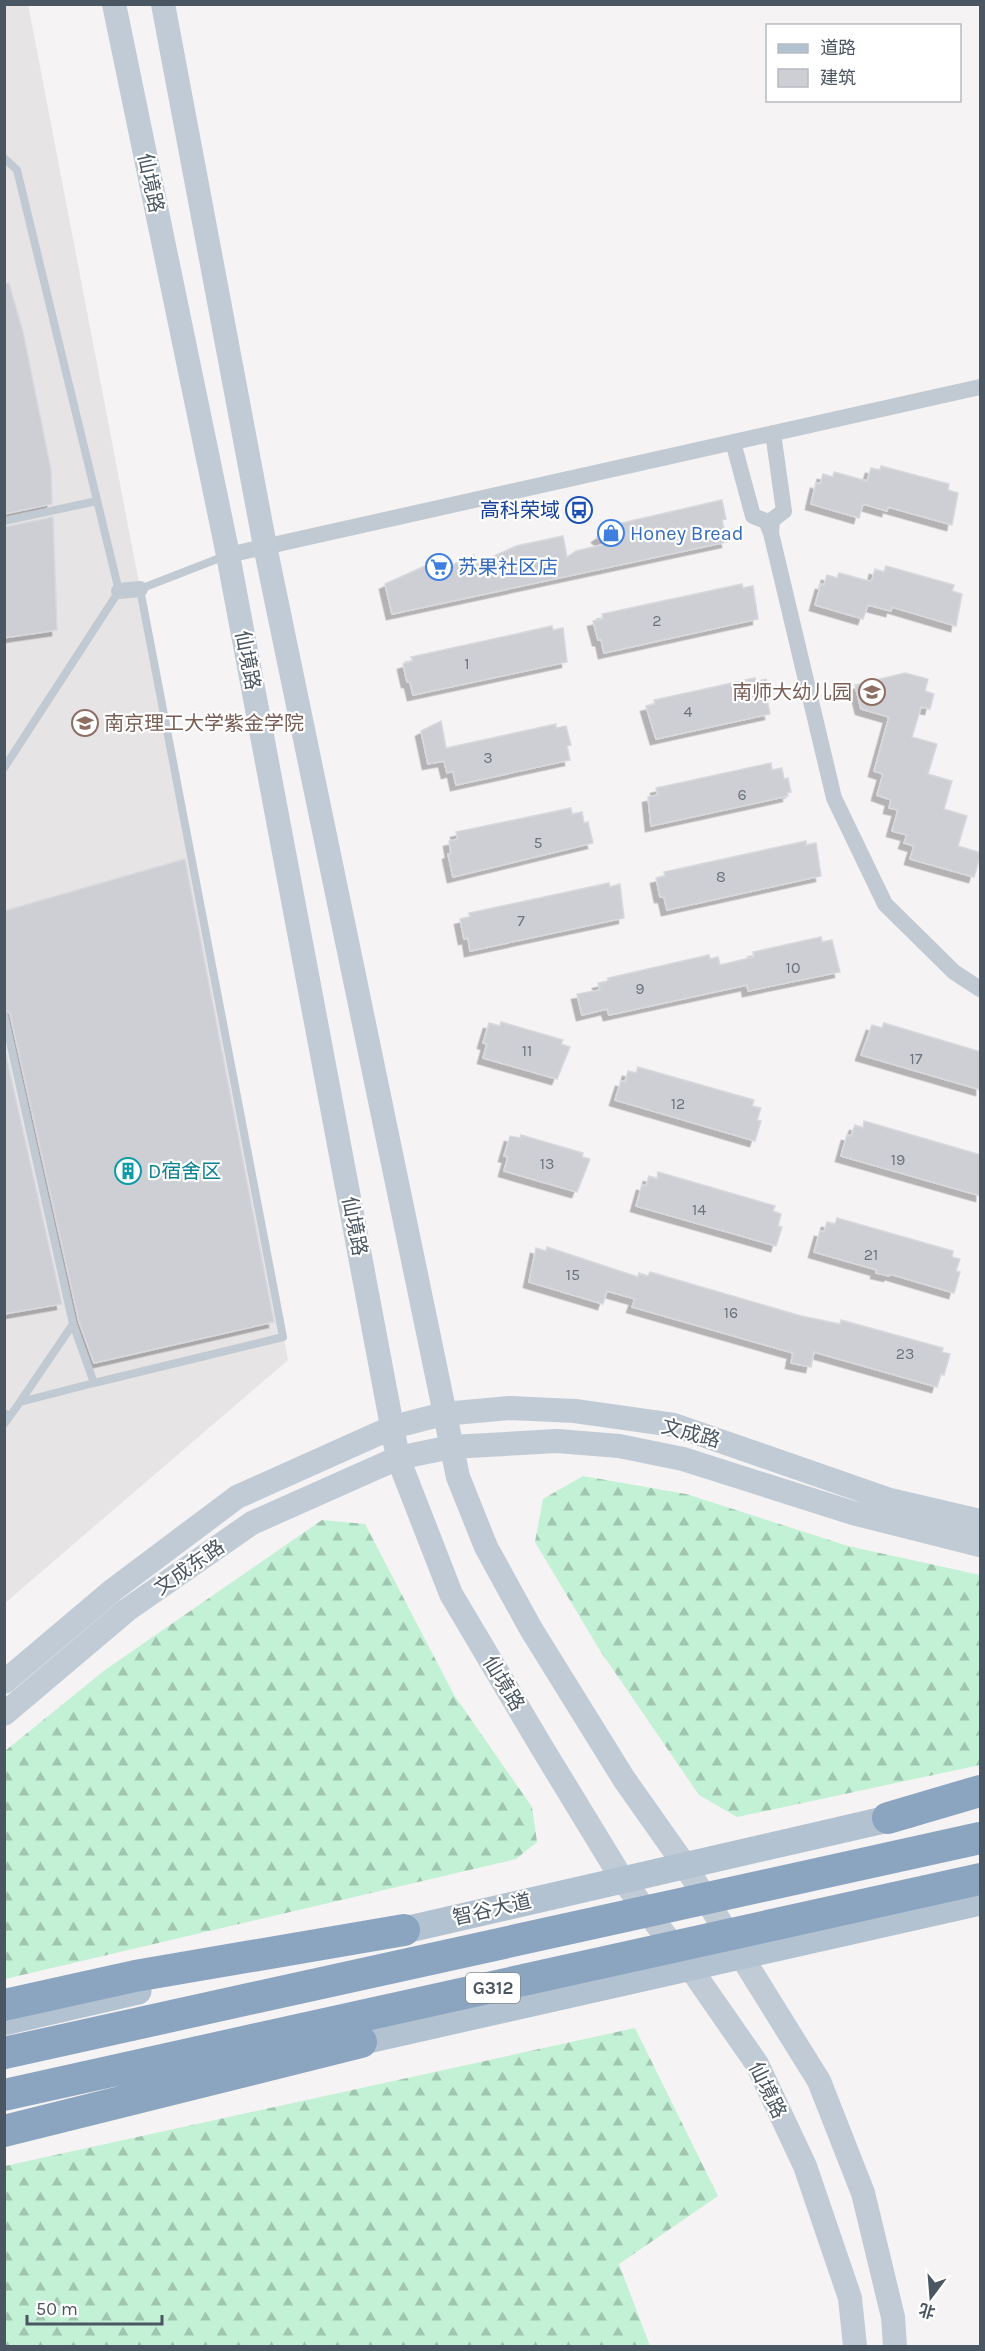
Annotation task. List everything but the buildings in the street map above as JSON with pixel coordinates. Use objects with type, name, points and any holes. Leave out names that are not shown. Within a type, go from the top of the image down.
[{"type":"highway","points":[[888,1818],[981,1791]]},
{"type":"highway","name":"智谷大道","points":[[4,2053],[981,1838]]},
{"type":"highway","name":"G312","points":[[4,2096],[981,1879]]},
{"type":"highway","points":[[4,2005],[135,1976],[404,1930]]},
{"type":"highway","points":[[4,2131],[361,2042]]},
{"type":"main road","name":"仙境路","points":[[114,4],[228,555],[398,1458],[451,1594],[622,1879],[691,1969],[757,2064],[805,2166],[850,2298],[855,2346]]},
{"type":"main road","name":"仙境路","points":[[163,4],[265,546],[443,1414],[458,1477],[486,1547],[531,1629],[624,1779],[686,1867],[823,2091],[863,2193],[893,2317],[895,2346]]},
{"type":"main road","name":"文成路","points":[[393,1427],[443,1414],[510,1408],[553,1410],[674,1425],[890,1500],[981,1521]]},
{"type":"main road","name":"文成东路","points":[[4,1682],[113,1590],[237,1497],[393,1427]]},
{"type":"main road","name":"文成路","points":[[398,1458],[450,1447],[556,1441],[619,1446],[683,1459],[853,1513],[981,1545]]},
{"type":"main road","name":"文成东路","points":[[4,1714],[127,1611],[252,1523],[398,1458]]},
{"type":"main road","name":"智谷大道","points":[[4,2022],[622,1879],[686,1867],[888,1818],[981,1800]]},
{"type":"main road","name":"G312","points":[[4,2115],[361,2042],[981,1902]]},
{"type":"street","points":[[228,555],[981,387]]},
{"type":"street","points":[[771,533],[771,520],[784,511],[773,433]]},
{"type":"street","points":[[733,442],[753,516],[766,521],[771,533],[834,798],[885,904],[954,972],[981,989]]},
{"type":"street","points":[[119,591],[140,589]]},
{"type":"lane","points":[[4,158],[17,170],[119,591],[6,762]]},
{"type":"lane","points":[[4,521],[97,501]]},
{"type":"lane","points":[[20,1402],[284,1337],[140,589],[228,555]]},
{"type":"lane","points":[[4,1015],[73,1324],[94,1383]]},
{"type":"lane","points":[[4,1424],[7,1414],[20,1402],[73,1324]]},
{"type":"shaded area","name":"南京理工大学紫金学院","points":[[28,4],[288,1360],[5,1603],[4,5]]},
{"type":"green space","points":[[583,1476],[686,1494],[848,1546],[980,1575],[980,1765],[737,1817],[699,1795],[599,1649],[535,1542],[543,1499]]},
{"type":"green space","points":[[322,1520],[365,1524],[454,1695],[532,1807],[537,1842],[516,1859],[5,1979],[5,1751],[105,1670]]},
{"type":"green space","points":[[635,2028],[718,2196],[619,2264],[650,2346],[5,2346],[5,2166]]},
{"type":"place","name":"高科荣域","points":[[579,510]]},
{"type":"place","name":"Honey Bread","points":[[611,533]]},
{"type":"place","name":"苏果社区店","points":[[439,567]]},
{"type":"place","name":"南师大幼儿园","points":[[872,692]]},
{"type":"place","name":"南京理工大学紫金学院","points":[[85,723]]},
{"type":"place","name":"D宿舍区","points":[[128,1171]]}]
